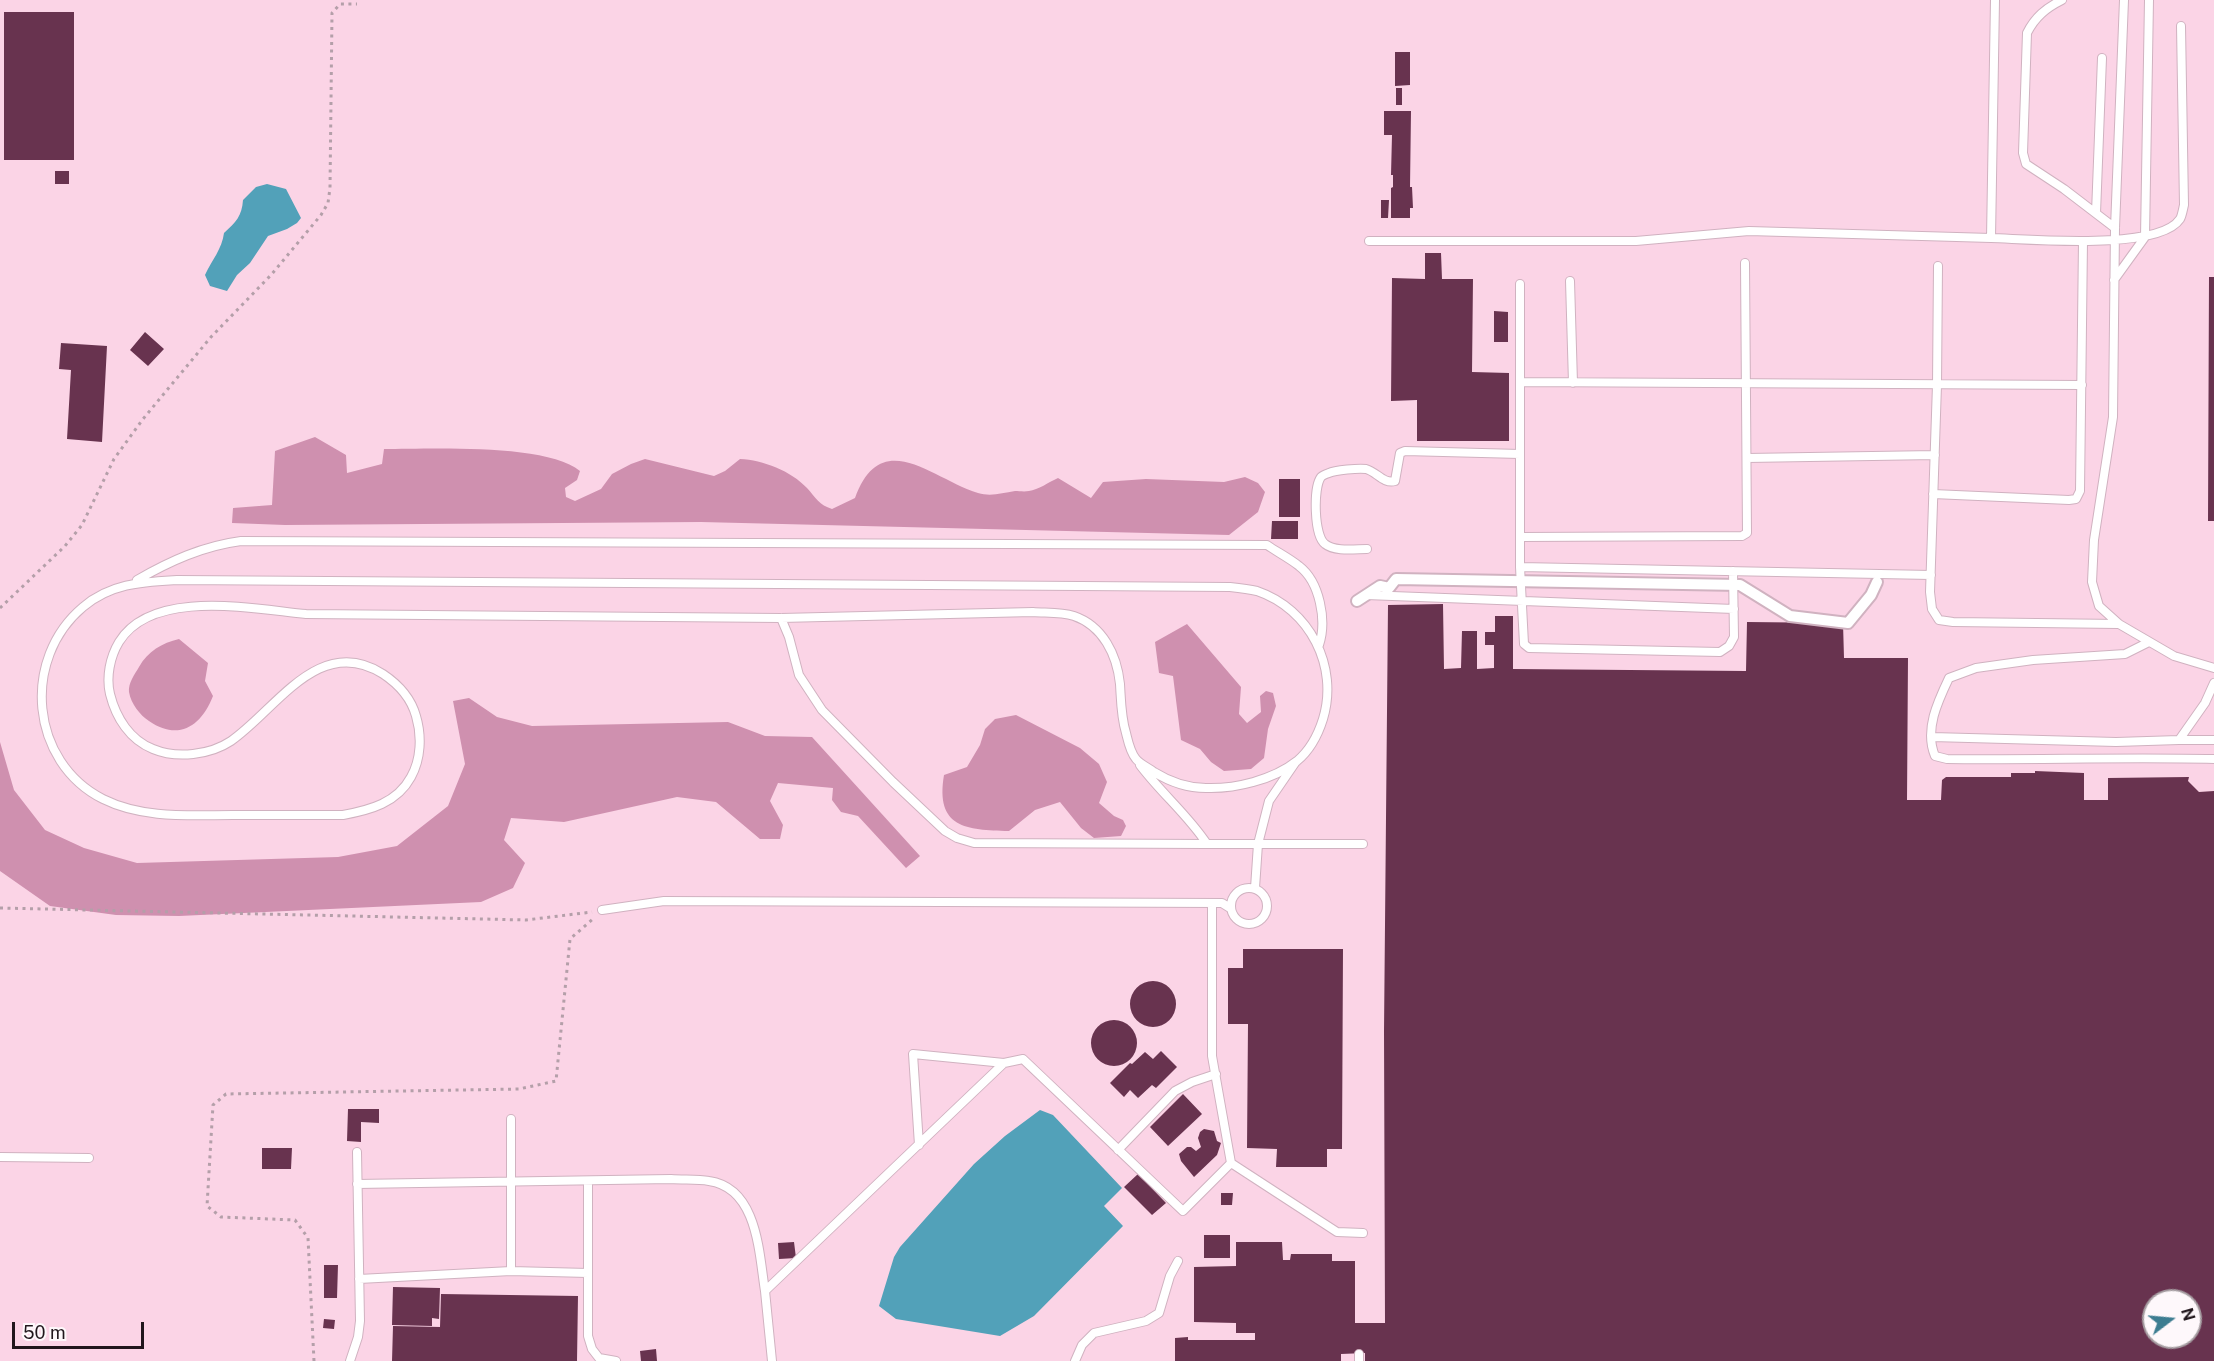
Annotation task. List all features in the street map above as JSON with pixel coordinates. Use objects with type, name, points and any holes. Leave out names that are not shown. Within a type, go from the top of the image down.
[{"type":"street","points":[[1362,598],[1380,586],[1389,588],[1396,579],[1740,585],[1790,616],[1848,623],[1871,595],[1877,582]]},
{"type":"lane","points":[[1991,238],[1995,0]]},
{"type":"lane","points":[[2062,0],[2048,7],[2033,22],[2027,33],[2023,153],[2026,164],[2115,228]]},
{"type":"lane","points":[[2124,0],[2114,241],[2113,417],[2094,540],[2092,582],[2099,606],[2119,624],[2174,656],[2214,668]]},
{"type":"lane","points":[[2113,282],[2145,237],[2149,0]]},
{"type":"lane","points":[[1369,241],[1636,241],[1749,231],[2083,241],[2114,241],[2145,237],[2181,219],[2184,206],[2181,26]]},
{"type":"lane","points":[[2096,213],[2102,57]]},
{"type":"lane","points":[[1934,494],[2069,500],[2076,498],[2080,491],[2083,241]]},
{"type":"lane","points":[[1520,537],[1745,535],[1748,528],[1745,263]]},
{"type":"lane","points":[[1938,266],[1932,609],[1939,620],[1953,622],[2119,624]]},
{"type":"lane","points":[[1570,281],[1573,383]]},
{"type":"lane","points":[[1520,284],[1522,382],[1520,582],[1524,644],[1529,648],[1720,652],[1729,646],[1734,637],[1733,571]]},
{"type":"lane","points":[[1522,382],[2082,385]]},
{"type":"lane","points":[[1366,549],[1342,549],[1325,544],[1317,530],[1317,501],[1321,477],[1336,470],[1366,469],[1387,482],[1392,482],[1397,477],[1400,453],[1405,451],[1520,454]]},
{"type":"lane","points":[[1747,458],[1935,455]]},
{"type":"lane","points":[[1207,844],[1195,826],[1157,788],[1135,758],[1124,727],[1116,662],[1110,647],[1090,624],[1060,613],[781,618],[306,614],[203,606],[147,616],[134,624],[124,635],[111,661],[109,684],[113,706],[127,730],[151,748],[165,753],[194,754],[221,746],[244,731],[290,686],[324,667],[339,663],[360,664],[394,681],[415,710],[420,728],[418,760],[412,776],[404,788],[379,806],[343,815],[177,815],[117,806],[77,781],[57,757],[46,731],[41,696],[55,643],[68,623],[84,606],[97,597],[198,550],[242,541],[1267,545],[1300,566],[1314,585],[1322,619],[1322,634],[1318,645]]},
{"type":"lane","points":[[1520,567],[1931,575]]},
{"type":"lane","points":[[133,582],[189,580],[1230,587],[1255,591],[1286,606],[1309,630],[1318,645],[1328,686],[1326,707],[1320,728],[1269,801],[1258,844],[1255,888]]},
{"type":"lane","points":[[1362,598],[1734,609]]},
{"type":"lane","points":[[781,618],[789,637],[799,675],[822,710],[893,782],[945,831],[957,838],[974,843],[1363,844]]},
{"type":"lane","points":[[2149,642],[2125,654],[2033,660],[1976,668],[1949,678],[1935,707],[1932,737],[1935,756],[1947,759],[2214,759]]},
{"type":"lane","points":[[2179,740],[2205,703],[2214,683]]},
{"type":"lane","points":[[1932,737],[2116,742],[2214,740]]},
{"type":"lane","points":[[1135,758],[1177,784],[1206,788],[1247,783],[1268,776],[1296,762]]},
{"type":"lane","points":[[1248,888],[1255,888],[1264,896],[1267,907],[1266,913],[1258,922],[1246,924],[1239,922],[1230,908],[1236,893],[1248,888]]},
{"type":"lane","points":[[602,910],[664,901],[1222,903],[1230,908]]},
{"type":"lane","points":[[1212,903],[1212,1056],[1231,1163],[1337,1232],[1363,1233]]},
{"type":"lane","points":[[919,1145],[913,1054],[1004,1063],[1023,1059],[1183,1211],[1231,1163]]},
{"type":"lane","points":[[765,1291],[1004,1063]]},
{"type":"lane","points":[[1119,1150],[1175,1091],[1192,1082],[1216,1074]]},
{"type":"lane","points":[[510,1271],[511,1119]]},
{"type":"lane","points":[[350,1361],[358,1337],[357,1152]]},
{"type":"lane","points":[[0,1157],[89,1158]]},
{"type":"lane","points":[[588,1180],[588,1336],[592,1349],[599,1358],[616,1361]]},
{"type":"lane","points":[[357,1184],[588,1180],[711,1181],[730,1189],[742,1201],[754,1223],[765,1291],[772,1361]]},
{"type":"lane","points":[[1075,1361],[1082,1345],[1094,1333],[1146,1321],[1159,1313],[1170,1276],[1178,1261]]},
{"type":"lane","points":[[359,1279],[510,1271],[588,1273]]},
{"type":"path","points":[[0,608],[65,546],[82,525],[114,459],[143,419],[211,337],[271,275],[321,215],[328,202],[330,188],[332,13],[340,4],[357,4]]},
{"type":"path","points":[[0,908],[526,920],[602,910]]},
{"type":"path","points":[[314,1361],[308,1238],[295,1220],[221,1217],[207,1206],[213,1106],[225,1094],[519,1089],[556,1081],[570,939],[602,910]]},
{"type":"shaded area","points":[[0,0],[2214,0],[2214,1361],[0,1361]]},
{"type":"shaded area","points":[[315,437],[346,455],[347,473],[382,464],[384,449],[486,449],[542,456],[564,462],[580,471],[577,480],[565,488],[566,497],[575,501],[601,489],[612,474],[645,459],[714,476],[725,471],[740,459],[758,462],[793,476],[821,503],[832,509],[855,498],[866,476],[879,464],[893,461],[909,463],[926,469],[961,486],[987,495],[1032,490],[1058,478],[1091,498],[1103,482],[1146,479],[1224,482],[1245,477],[1258,483],[1265,492],[1258,512],[1229,535],[701,522],[285,525],[232,523],[233,508],[272,505],[275,451]]},
{"type":"shaded area","points":[[1187,624],[1241,687],[1239,714],[1247,723],[1261,712],[1260,696],[1266,691],[1273,693],[1276,706],[1268,729],[1264,758],[1251,769],[1224,771],[1211,762],[1200,749],[1181,740],[1173,676],[1159,673],[1155,642]]},
{"type":"shaded area","points":[[179,639],[208,663],[205,681],[213,696],[202,716],[195,723],[187,728],[170,730],[142,716],[132,701],[129,689],[134,676],[151,652],[161,645]]},
{"type":"shaded area","points":[[469,698],[497,717],[532,726],[728,722],[765,736],[812,737],[920,856],[906,868],[858,816],[841,812],[832,800],[833,788],[778,783],[770,801],[783,825],[780,839],[760,839],[716,802],[677,797],[564,822],[511,818],[504,840],[525,863],[513,888],[481,902],[179,916],[116,915],[50,906],[0,871],[0,742],[14,790],[45,830],[84,848],[137,863],[338,857],[397,846],[448,806],[465,764],[453,701]]},
{"type":"shaded area","points":[[1016,715],[1080,748],[1099,764],[1107,782],[1099,803],[1114,816],[1123,820],[1126,826],[1121,836],[1094,838],[1081,828],[1060,802],[1035,810],[1009,831],[967,827],[949,816],[944,806],[942,793],[944,775],[967,767],[980,745],[985,729],[995,719]]},
{"type":"water","points":[[267,184],[286,189],[301,218],[287,229],[268,236],[227,291],[210,286],[205,275],[219,249],[224,233],[238,218],[243,200],[256,187]]},
{"type":"water","points":[[1040,1110],[1053,1115],[1122,1188],[1104,1206],[1123,1226],[1034,1316],[1000,1336],[896,1319],[879,1306],[894,1257],[900,1247],[974,1164],[1005,1136]]},
{"type":"building","points":[[4,12],[74,12],[74,160],[4,160]]},
{"type":"building","points":[[1395,52],[1410,52],[1410,85],[1395,86]]},
{"type":"building","points":[[1396,88],[1402,88],[1402,105],[1396,105]]},
{"type":"building","points":[[1384,111],[1411,111],[1410,187],[1412,187],[1413,208],[1410,208],[1410,218],[1391,218],[1392,135],[1384,135]]},
{"type":"building","points":[[55,171],[69,171],[69,184],[55,184]]},
{"type":"building","points":[[1381,200],[1389,200],[1388,218],[1381,218]]},
{"type":"building","points":[[1425,253],[1441,253],[1442,279],[1473,279],[1472,372],[1509,373],[1509,441],[1417,441],[1417,400],[1391,401],[1392,278],[1425,279]]},
{"type":"building","points":[[2209,277],[2214,277],[2214,521],[2208,521]]},
{"type":"building","points":[[1494,311],[1508,312],[1508,342],[1494,342]]},
{"type":"building","points":[[145,332],[164,349],[148,366],[130,350]]},
{"type":"building","points":[[61,343],[107,346],[102,442],[67,439],[71,370],[59,369]]},
{"type":"building","points":[[1279,479],[1300,479],[1300,517],[1279,517]]},
{"type":"building","points":[[1272,521],[1298,521],[1298,539],[1271,539]]},
{"type":"building","points":[[1443,604],[1444,669],[1461,668],[1462,631],[1477,631],[1477,669],[1494,668],[1494,645],[1485,645],[1485,632],[1495,632],[1495,616],[1513,616],[1513,669],[1746,671],[1747,622],[1843,623],[1844,658],[1908,658],[1907,800],[1941,800],[1942,780],[1946,777],[2011,777],[2011,773],[2035,773],[2035,771],[2084,773],[2084,800],[2108,800],[2108,778],[2189,777],[2188,781],[2199,792],[2214,791],[2214,1361],[1365,1361],[1365,1353],[1341,1354],[1341,1361],[1175,1361],[1175,1338],[1255,1340],[1255,1333],[1236,1333],[1236,1323],[1194,1322],[1194,1267],[1236,1266],[1236,1242],[1282,1242],[1283,1260],[1290,1260],[1291,1254],[1332,1254],[1332,1261],[1355,1261],[1355,1323],[1385,1323],[1384,1031],[1388,605]]},
{"type":"building","points":[[1243,949],[1343,949],[1342,1149],[1327,1149],[1327,1167],[1276,1167],[1277,1149],[1247,1148],[1248,1024],[1228,1024],[1228,968],[1243,968]]},
{"type":"building","points":[[1153,981],[1169,988],[1176,1004],[1169,1020],[1153,1027],[1137,1020],[1130,1004],[1137,988]]},
{"type":"building","points":[[1114,1020],[1130,1027],[1137,1043],[1130,1059],[1114,1066],[1098,1059],[1091,1043],[1098,1027]]},
{"type":"building","points":[[1161,1051],[1177,1067],[1156,1088],[1152,1085],[1138,1098],[1130,1090],[1124,1097],[1110,1083],[1145,1052],[1153,1059]]},
{"type":"building","points":[[1183,1094],[1202,1114],[1168,1146],[1150,1127]]},
{"type":"building","points":[[348,1109],[379,1109],[379,1123],[361,1122],[361,1142],[347,1141]]},
{"type":"building","points":[[1204,1129],[1214,1131],[1217,1141],[1221,1143],[1217,1155],[1194,1177],[1181,1161],[1179,1154],[1187,1147],[1196,1151],[1201,1147],[1198,1138]]},
{"type":"building","points":[[262,1148],[292,1148],[291,1169],[262,1169]]},
{"type":"building","points":[[1138,1174],[1166,1203],[1152,1215],[1124,1187]]},
{"type":"building","points":[[1221,1193],[1233,1193],[1232,1205],[1221,1205]]},
{"type":"building","points":[[1204,1235],[1230,1235],[1230,1258],[1204,1258]]},
{"type":"building","points":[[794,1242],[796,1258],[779,1259],[778,1243]]},
{"type":"building","points":[[324,1265],[338,1265],[337,1298],[324,1298]]},
{"type":"building","points":[[393,1287],[440,1288],[439,1319],[432,1318],[432,1326],[392,1325]]},
{"type":"building","points":[[441,1294],[578,1296],[577,1361],[392,1361],[393,1326],[440,1327]]},
{"type":"building","points":[[324,1319],[335,1320],[334,1329],[323,1328]]},
{"type":"building","points":[[656,1349],[657,1361],[641,1361],[640,1351]]}]
